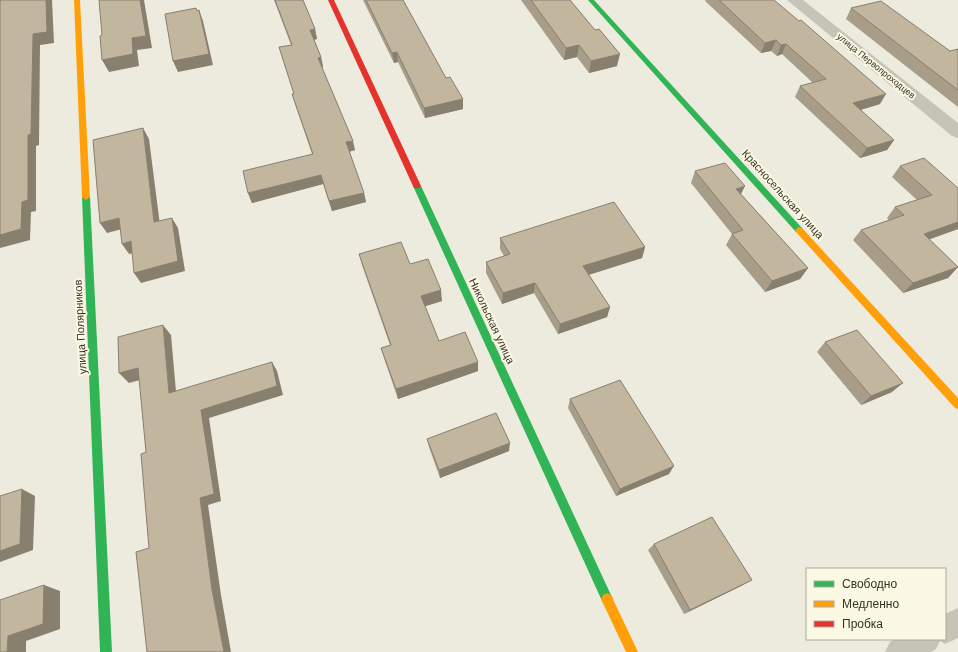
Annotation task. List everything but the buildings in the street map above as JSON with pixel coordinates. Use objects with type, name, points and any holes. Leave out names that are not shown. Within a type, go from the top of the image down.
[{"type":"street","name":"улица Полярников","points":[[77,0],[106,652]]},
{"type":"street","name":"Никольская улица","points":[[331,0],[632,652]]},
{"type":"street","name":"Красносельская улица","points":[[591,0],[958,405]]},
{"type":"street","name":"улица Первопроходцев","points":[[794,0],[958,132]]},
{"type":"street","points":[[946,629],[958,623]]},
{"type":"street","points":[[900,652],[924,640]]},
{"type":"traffic: fast","points":[[591,0],[799,230]]},
{"type":"traffic: fast","points":[[417,186],[607,599]]},
{"type":"traffic: fast","points":[[86,197],[106,652]]},
{"type":"traffic: slow","points":[[77,0],[86,197]]},
{"type":"traffic: slow","points":[[799,230],[958,405]]},
{"type":"traffic: slow","points":[[607,599],[632,652]]},
{"type":"traffic: jam","points":[[331,0],[417,186]]}]
